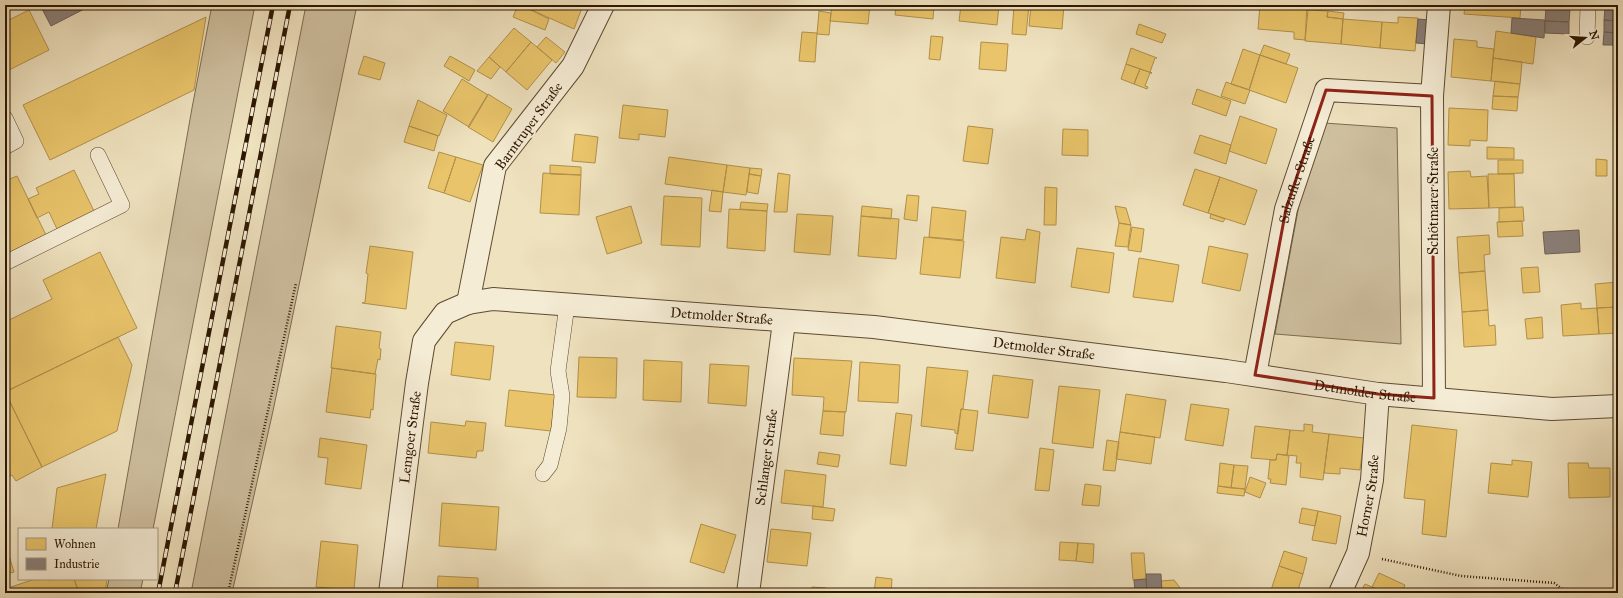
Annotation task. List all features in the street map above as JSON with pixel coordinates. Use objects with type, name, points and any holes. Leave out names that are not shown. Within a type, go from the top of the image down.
[{"type":"street","name":"Barntruper Straße","points":[[468,303],[495,166],[573,66],[603,5]]},
{"type":"street","name":"Schötmarer Straße","points":[[1434,398],[1432,96],[1439,5]]},
{"type":"street","name":"Salzufler Straße","points":[[1255,375],[1286,209],[1326,90],[1432,96]]},
{"type":"street","name":"Detmolder Straße","points":[[468,303],[493,300],[784,322],[874,327],[1255,375],[1378,394],[1552,409],[1618,406]]},
{"type":"street","name":"Lemgoer Straße","points":[[390,593],[417,383],[424,341],[445,313],[468,303]]},
{"type":"street","name":"Schlanger Straße","points":[[748,593],[784,322]]},
{"type":"street","name":"Horner Straße","points":[[1340,593],[1358,553],[1372,480],[1378,394]]},
{"type":"lane","points":[[1587,37],[1588,5]]},
{"type":"lane","points":[[5,118],[16,141],[5,147]]},
{"type":"lane","points":[[5,263],[122,205],[98,155]]},
{"type":"lane","points":[[543,474],[550,465],[559,428],[562,396],[558,371],[567,305]]},
{"type":"path","points":[[228,593],[296,283]]},
{"type":"path","points":[[1358,553],[1392,562],[1461,576],[1554,583],[1568,593]]},
{"type":"highlighted area","points":[[1326,90],[1432,96],[1434,398],[1378,394],[1255,375],[1286,209]]},
{"type":"shaded area","points":[[212,5],[255,5],[153,528],[118,528],[192,108]]},
{"type":"shaded area","points":[[306,5],[357,5],[273,411],[232,593],[191,593]]},
{"type":"shaded area","points":[[1324,123],[1397,128],[1401,344],[1275,334],[1299,205]]},
{"type":"shaded area","points":[[109,580],[143,580],[140,593],[106,593]]},
{"type":"building: Wohnen","points":[[518,5],[549,19],[545,30],[513,17]]},
{"type":"building: Wohnen","points":[[528,5],[583,5],[574,29],[527,8]]},
{"type":"building: Wohnen","points":[[774,5],[805,5],[805,7]]},
{"type":"building: Wohnen","points":[[832,5],[870,5],[868,24],[830,21]]},
{"type":"building: Wohnen","points":[[896,5],[934,5],[933,19],[895,15]]},
{"type":"building: Wohnen","points":[[961,5],[999,5],[997,25],[959,21]]},
{"type":"building: Wohnen","points":[[1014,5],[1029,5],[1026,35],[1012,34]]},
{"type":"building: Wohnen","points":[[1031,5],[1064,5],[1062,29],[1029,26]]},
{"type":"building: Wohnen","points":[[1260,5],[1307,5],[1305,40],[1294,39],[1294,32],[1258,29]]},
{"type":"building: Wohnen","points":[[1465,5],[1521,5],[1520,18],[1464,14]]},
{"type":"building: Wohnen","points":[[29,10],[49,50],[7,71],[5,67],[5,22]]},
{"type":"building: Wohnen","points":[[1308,10],[1328,11],[1327,17],[1343,19],[1341,44],[1305,41]]},
{"type":"building: Wohnen","points":[[819,11],[831,13],[829,35],[817,34]]},
{"type":"building: Wohnen","points":[[1328,11],[1344,13],[1343,19],[1327,17]]},
{"type":"building: Wohnen","points":[[206,17],[194,90],[50,160],[23,105]]},
{"type":"building: Wohnen","points":[[1398,17],[1418,18],[1415,51],[1380,48],[1382,22],[1398,23]]},
{"type":"building: Wohnen","points":[[1343,19],[1382,22],[1380,48],[1341,44]]},
{"type":"building: Wohnen","points":[[1139,24],[1166,34],[1162,43],[1136,34]]},
{"type":"building: Wohnen","points":[[514,28],[531,42],[506,72],[489,57]]},
{"type":"building: Wohnen","points":[[1496,31],[1536,37],[1533,64],[1493,58]]},
{"type":"building: Wohnen","points":[[802,32],[817,33],[815,62],[799,61]]},
{"type":"building: Wohnen","points":[[931,36],[943,37],[940,60],[929,59]]},
{"type":"building: Wohnen","points":[[546,37],[565,52],[556,63],[537,47]]},
{"type":"building: Wohnen","points":[[1454,39],[1477,41],[1477,47],[1494,49],[1491,81],[1451,77]]},
{"type":"building: Wohnen","points":[[531,42],[552,60],[527,90],[506,72]]},
{"type":"building: Wohnen","points":[[981,42],[1008,44],[1006,71],[979,69]]},
{"type":"building: Wohnen","points":[[1264,45],[1290,54],[1286,64],[1260,55]]},
{"type":"building: Wohnen","points":[[1131,48],[1157,58],[1155,58],[1150,72],[1152,73],[1126,64]]},
{"type":"building: Wohnen","points":[[1243,49],[1260,55],[1249,90],[1231,84]]},
{"type":"building: Wohnen","points":[[1260,55],[1298,68],[1286,103],[1249,90]]},
{"type":"building: Wohnen","points":[[364,56],[385,63],[380,80],[358,74]]},
{"type":"building: Wohnen","points":[[450,56],[475,70],[469,81],[444,66]]},
{"type":"building: Wohnen","points":[[489,57],[500,67],[491,79],[477,71]]},
{"type":"building: Wohnen","points":[[1493,58],[1522,62],[1520,84],[1491,81]]},
{"type":"building: Wohnen","points":[[1126,64],[1140,69],[1134,84],[1121,79]]},
{"type":"building: Wohnen","points":[[1140,69],[1152,73],[1150,73],[1145,86],[1148,87],[1147,89],[1134,84]]},
{"type":"building: Wohnen","points":[[462,79],[488,95],[469,127],[443,111]]},
{"type":"building: Wohnen","points":[[1495,81],[1520,84],[1518,97],[1493,96]]},
{"type":"building: Wohnen","points":[[1226,82],[1250,90],[1245,104],[1221,96]]},
{"type":"building: Wohnen","points":[[1197,89],[1231,101],[1226,116],[1192,104]]},
{"type":"building: Wohnen","points":[[488,94],[512,109],[493,142],[468,127]]},
{"type":"building: Wohnen","points":[[1493,96],[1518,97],[1517,111],[1492,109]]},
{"type":"building: Wohnen","points":[[418,100],[447,115],[439,136],[409,126]]},
{"type":"building: Wohnen","points":[[623,105],[668,110],[665,137],[639,134],[639,140],[619,138]]},
{"type":"building: Wohnen","points":[[1449,108],[1488,110],[1487,141],[1470,140],[1470,146],[1448,145]]},
{"type":"building: Wohnen","points":[[1240,116],[1277,129],[1266,164],[1229,151]]},
{"type":"building: Wohnen","points":[[409,126],[438,136],[434,151],[404,142]]},
{"type":"building: Wohnen","points":[[968,126],[993,129],[988,164],[963,161]]},
{"type":"building: Wohnen","points":[[1063,129],[1088,130],[1088,156],[1062,155]]},
{"type":"building: Wohnen","points":[[575,134],[598,137],[595,163],[572,161]]},
{"type":"building: Wohnen","points":[[1200,135],[1231,145],[1226,164],[1194,153]]},
{"type":"building: Wohnen","points":[[1487,147],[1514,148],[1514,159],[1487,159]]},
{"type":"building: Wohnen","points":[[439,152],[456,157],[444,193],[428,188]]},
{"type":"building: Wohnen","points":[[456,157],[483,165],[470,202],[444,193]]},
{"type":"building: Wohnen","points":[[669,157],[727,165],[723,192],[665,184]]},
{"type":"building: Wohnen","points":[[1596,159],[1607,160],[1607,176],[1596,176]]},
{"type":"building: Wohnen","points":[[1498,160],[1523,160],[1523,173],[1498,174]]},
{"type":"building: Wohnen","points":[[550,165],[581,167],[581,175],[550,174]]},
{"type":"building: Wohnen","points":[[727,165],[750,168],[746,195],[723,192]]},
{"type":"building: Wohnen","points":[[750,168],[762,169],[761,176],[749,174]]},
{"type":"building: Wohnen","points":[[1195,169],[1220,177],[1208,213],[1183,205]]},
{"type":"building: Wohnen","points":[[74,170],[94,211],[57,229],[49,212],[37,218],[28,199],[39,194],[36,188]]},
{"type":"building: Wohnen","points":[[1470,171],[1471,177],[1487,176],[1489,208],[1449,209],[1448,172]]},
{"type":"building: Wohnen","points":[[543,173],[581,175],[579,215],[540,213]]},
{"type":"building: Wohnen","points":[[778,173],[790,175],[787,212],[774,212]]},
{"type":"building: Wohnen","points":[[749,174],[761,176],[758,194],[747,192]]},
{"type":"building: Wohnen","points":[[1488,174],[1514,174],[1515,207],[1489,208]]},
{"type":"building: Wohnen","points":[[17,176],[46,235],[5,255],[5,181]]},
{"type":"building: Wohnen","points":[[1220,177],[1257,190],[1245,225],[1208,213]]},
{"type":"building: Wohnen","points":[[1045,187],[1057,188],[1056,225],[1044,225]]},
{"type":"building: Wohnen","points":[[712,190],[723,192],[721,212],[709,211]]},
{"type":"building: Wohnen","points":[[907,195],[919,196],[917,221],[904,219]]},
{"type":"building: Wohnen","points":[[664,196],[702,198],[700,247],[661,245]]},
{"type":"building: Wohnen","points":[[741,202],[768,204],[767,211],[740,209]]},
{"type":"building: Wohnen","points":[[631,206],[642,243],[607,254],[596,217]]},
{"type":"building: Wohnen","points":[[862,206],[892,209],[891,219],[861,216]]},
{"type":"building: Wohnen","points":[[1115,206],[1126,208],[1131,225],[1119,223]]},
{"type":"building: Wohnen","points":[[932,207],[966,211],[963,240],[929,237]]},
{"type":"building: Wohnen","points":[[1523,207],[1524,221],[1499,222],[1499,208]]},
{"type":"building: Wohnen","points":[[729,209],[767,211],[765,251],[727,248]]},
{"type":"building: Wohnen","points":[[797,214],[833,216],[830,255],[794,252]]},
{"type":"building: Wohnen","points":[[1211,214],[1225,219],[1223,222],[1210,218]]},
{"type":"building: Wohnen","points":[[861,216],[899,219],[896,259],[858,256]]},
{"type":"building: Wohnen","points":[[1522,221],[1523,236],[1498,237],[1497,222]]},
{"type":"building: Wohnen","points":[[1119,223],[1131,225],[1128,247],[1115,246]]},
{"type":"building: Wohnen","points":[[1132,227],[1144,229],[1141,252],[1128,250]]},
{"type":"building: Wohnen","points":[[1027,229],[1040,232],[1035,283],[996,278],[1001,237],[1025,240]]},
{"type":"building: Wohnen","points":[[1489,235],[1490,254],[1484,255],[1485,271],[1459,273],[1457,237]]},
{"type":"building: Wohnen","points":[[924,237],[964,241],[960,278],[920,274]]},
{"type":"building: Wohnen","points":[[370,246],[413,252],[406,309],[362,303],[365,302],[368,274],[366,273]]},
{"type":"building: Wohnen","points":[[1209,246],[1248,254],[1240,291],[1202,283]]},
{"type":"building: Wohnen","points":[[1077,248],[1114,253],[1109,293],[1071,287]]},
{"type":"building: Wohnen","points":[[100,252],[137,328],[5,392],[5,322],[52,299],[43,280]]},
{"type":"building: Wohnen","points":[[1139,258],[1179,265],[1173,302],[1133,297]]},
{"type":"building: Wohnen","points":[[1538,267],[1540,292],[1523,293],[1521,268]]},
{"type":"building: Wohnen","points":[[1485,271],[1488,310],[1462,312],[1459,273]]},
{"type":"building: Wohnen","points":[[1618,282],[1618,307],[1597,308],[1595,284]]},
{"type":"building: Wohnen","points":[[1581,303],[1581,309],[1597,308],[1599,334],[1563,336],[1561,305]]},
{"type":"building: Wohnen","points":[[1618,307],[1618,333],[1599,334],[1597,308]]},
{"type":"building: Wohnen","points":[[1488,310],[1489,326],[1495,325],[1496,345],[1464,347],[1462,312]]},
{"type":"building: Wohnen","points":[[1542,317],[1543,338],[1527,339],[1525,319]]},
{"type":"building: Wohnen","points":[[336,326],[381,332],[379,348],[381,349],[380,360],[378,359],[375,374],[331,368]]},
{"type":"building: Wohnen","points":[[118,337],[132,365],[117,431],[42,467],[5,392]]},
{"type":"building: Wohnen","points":[[455,342],[494,346],[490,380],[451,375]]},
{"type":"building: Wohnen","points":[[579,357],[617,358],[616,398],[577,397]]},
{"type":"building: Wohnen","points":[[794,358],[852,361],[846,412],[823,411],[824,397],[792,395]]},
{"type":"building: Wohnen","points":[[644,360],[682,362],[681,402],[643,400]]},
{"type":"building: Wohnen","points":[[860,362],[900,365],[898,403],[858,401]]},
{"type":"building: Wohnen","points":[[710,364],[749,366],[746,406],[708,403]]},
{"type":"building: Wohnen","points":[[927,367],[968,371],[958,434],[955,433],[955,430],[921,426]]},
{"type":"building: Wohnen","points":[[332,368],[376,374],[373,410],[371,409],[370,418],[326,412]]},
{"type":"building: Wohnen","points":[[993,375],[1033,380],[1028,418],[988,413]]},
{"type":"building: Wohnen","points":[[1059,386],[1100,390],[1093,448],[1052,443]]},
{"type":"building: Wohnen","points":[[509,390],[555,395],[551,431],[505,426]]},
{"type":"building: Wohnen","points":[[5,392],[42,467],[16,481],[12,475],[7,478],[5,474]]},
{"type":"building: Wohnen","points":[[1126,394],[1166,400],[1160,438],[1120,432]]},
{"type":"building: Wohnen","points":[[1191,404],[1229,409],[1223,446],[1185,440]]},
{"type":"building: Wohnen","points":[[961,409],[978,411],[973,451],[955,449]]},
{"type":"building: Wohnen","points":[[823,411],[845,412],[843,436],[820,434]]},
{"type":"building: Wohnen","points":[[896,413],[912,415],[906,466],[890,464]]},
{"type":"building: Wohnen","points":[[466,421],[486,423],[483,451],[477,451],[476,458],[428,453],[431,422],[465,426]]},
{"type":"building: Wohnen","points":[[1304,424],[1313,425],[1312,432],[1329,434],[1323,480],[1300,477],[1301,463],[1296,463],[1297,456],[1287,455],[1290,430],[1304,431]]},
{"type":"building: Wohnen","points":[[1412,425],[1457,430],[1446,537],[1422,534],[1425,500],[1404,498]]},
{"type":"building: Wohnen","points":[[1255,426],[1290,430],[1287,455],[1277,454],[1276,460],[1251,458]]},
{"type":"building: Wohnen","points":[[1120,432],[1155,437],[1151,464],[1116,459]]},
{"type":"building: Wohnen","points":[[1329,434],[1364,438],[1360,470],[1340,468],[1340,474],[1324,473]]},
{"type":"building: Wohnen","points":[[320,438],[367,445],[361,489],[325,484],[328,458],[318,457]]},
{"type":"building: Wohnen","points":[[1107,440],[1119,442],[1115,471],[1103,470]]},
{"type":"building: Wohnen","points":[[1040,448],[1054,450],[1049,491],[1035,490]]},
{"type":"building: Wohnen","points":[[819,452],[840,455],[838,467],[817,464]]},
{"type":"building: Wohnen","points":[[1277,454],[1289,456],[1286,485],[1270,483],[1271,479],[1268,479],[1270,460],[1276,460]]},
{"type":"building: Wohnen","points":[[1512,460],[1532,462],[1528,497],[1488,493],[1491,463],[1512,465]]},
{"type":"building: Wohnen","points":[[1220,463],[1234,465],[1231,488],[1218,486]]},
{"type":"building: Wohnen","points":[[1568,463],[1588,463],[1589,468],[1610,468],[1610,497],[1569,498]]},
{"type":"building: Wohnen","points":[[1234,465],[1248,466],[1245,489],[1231,488]]},
{"type":"building: Wohnen","points":[[785,470],[826,475],[823,507],[781,503]]},
{"type":"building: Wohnen","points":[[106,474],[96,528],[52,528],[57,488]]},
{"type":"building: Wohnen","points":[[1250,477],[1266,483],[1260,498],[1245,492]]},
{"type":"building: Wohnen","points":[[1085,484],[1101,486],[1099,506],[1082,505]]},
{"type":"building: Wohnen","points":[[1218,486],[1245,489],[1244,496],[1217,493]]},
{"type":"building: Wohnen","points":[[442,503],[499,507],[496,550],[439,546]]},
{"type":"building: Wohnen","points":[[813,506],[835,509],[833,521],[812,519]]},
{"type":"building: Wohnen","points":[[1302,508],[1318,511],[1315,526],[1299,523]]},
{"type":"building: Wohnen","points":[[1318,511],[1341,516],[1336,544],[1312,540]]},
{"type":"building: Wohnen","points":[[701,524],[736,535],[724,573],[690,562]]},
{"type":"building: Wohnen","points":[[771,529],[811,533],[807,566],[767,562]]},
{"type":"building: Wohnen","points":[[321,541],[358,545],[354,590],[316,587]]},
{"type":"building: Wohnen","points":[[5,542],[14,572],[5,574]]},
{"type":"building: Wohnen","points":[[1060,542],[1078,543],[1076,561],[1059,560]]},
{"type":"building: Wohnen","points":[[1078,543],[1094,544],[1093,563],[1076,561]]},
{"type":"building: Wohnen","points":[[1284,551],[1307,558],[1303,574],[1279,566]]},
{"type":"building: Wohnen","points":[[1131,553],[1144,553],[1146,579],[1133,580]]},
{"type":"building: Wohnen","points":[[1279,566],[1303,574],[1297,593],[1270,593]]},
{"type":"building: Wohnen","points":[[1379,573],[1405,585],[1402,593],[1385,593],[1372,587]]},
{"type":"building: Wohnen","points":[[438,576],[478,578],[478,593],[437,593]]},
{"type":"building: Wohnen","points":[[876,577],[892,579],[891,593],[874,593]]},
{"type":"building: Wohnen","points":[[32,580],[74,580],[79,593],[13,593],[11,587]]},
{"type":"building: Wohnen","points":[[74,580],[107,580],[105,593],[79,593]]},
{"type":"building: Wohnen","points":[[1174,580],[1184,593],[1162,593],[1161,581]]},
{"type":"building: Wohnen","points":[[1365,584],[1372,587],[1385,593],[1360,593]]},
{"type":"building: Wohnen","points":[[812,587],[826,588],[825,593],[812,593]]},
{"type":"building: Industrie","points":[[40,5],[92,5],[51,26]]},
{"type":"building: Industrie","points":[[1546,5],[1570,5],[1570,9],[1546,8]]},
{"type":"building: Industrie","points":[[1605,5],[1618,5],[1618,8],[1605,8]]},
{"type":"building: Industrie","points":[[1546,8],[1570,9],[1569,22],[1545,21]]},
{"type":"building: Industrie","points":[[1605,8],[1618,8],[1618,21],[1604,20]]},
{"type":"building: Industrie","points":[[1512,18],[1545,20],[1544,38],[1511,33]]},
{"type":"building: Industrie","points":[[1418,19],[1430,20],[1428,44],[1416,43]]},
{"type":"building: Industrie","points":[[1604,20],[1618,21],[1618,33],[1604,32]]},
{"type":"building: Industrie","points":[[1545,21],[1569,22],[1569,34],[1545,33]]},
{"type":"building: Industrie","points":[[1604,32],[1618,33],[1618,45],[1603,45]]},
{"type":"building: Industrie","points":[[1579,230],[1580,252],[1545,254],[1543,232]]},
{"type":"building: Industrie","points":[[1146,574],[1161,574],[1162,593],[1147,593]]},
{"type":"building: Industrie","points":[[1146,579],[1147,593],[1135,593],[1134,580]]},
{"type":"railway","points":[[158,593],[273,5]]},
{"type":"railway","points":[[175,593],[290,5]]}]
